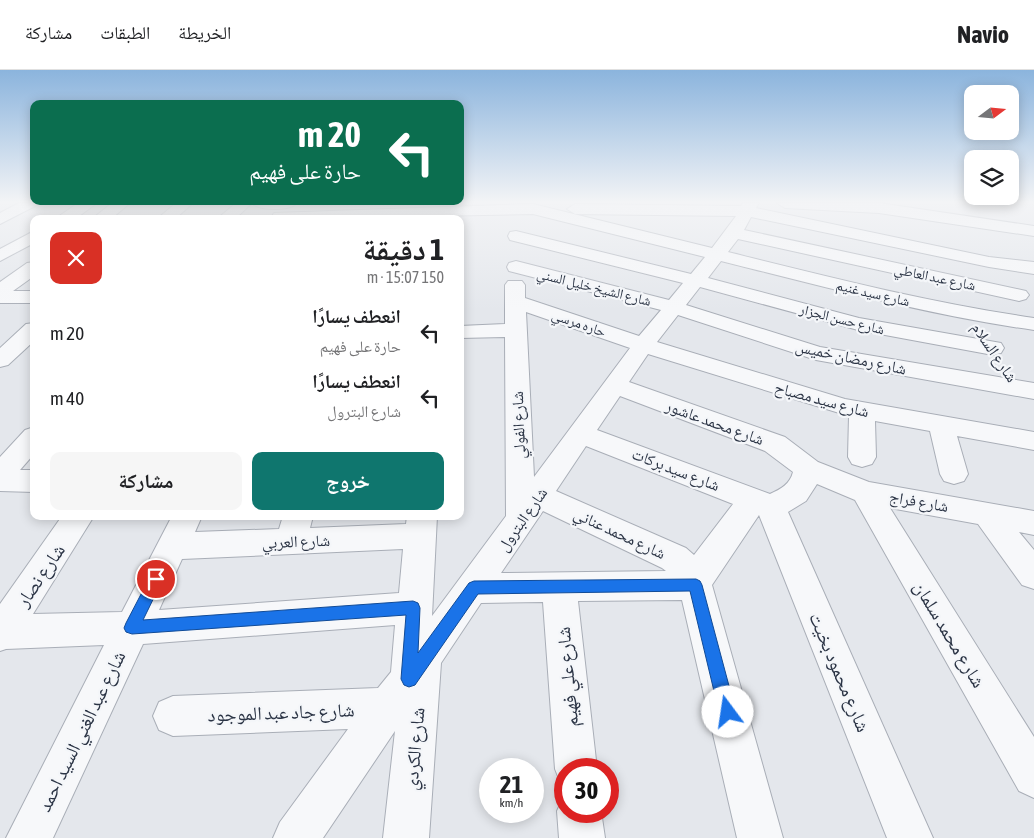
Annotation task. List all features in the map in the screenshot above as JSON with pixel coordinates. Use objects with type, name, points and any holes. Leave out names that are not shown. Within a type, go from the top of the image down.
[{"type":"street","points":[[0,256],[29,239]]},
{"type":"street","name":"شارع الفولي","points":[[516,239],[514,330],[521,520]]},
{"type":"street","name":"شارع حسن الجزار","points":[[527,239],[694,280],[858,324],[992,348]]},
{"type":"street","name":"شارع سيد غنيم","points":[[648,239],[970,315],[1034,324]]},
{"type":"street","name":"شارع البترول","points":[[296,838],[474,588],[643,345],[726,239]]},
{"type":"street","name":"شارع عبد العاطي","points":[[804,239],[870,264],[1019,294]]},
{"type":"street","points":[[879,239],[989,262],[1034,268]]},
{"type":"street","points":[[999,239],[1034,244]]},
{"type":"street","points":[[870,264],[886,240]]},
{"type":"street","points":[[989,262],[1034,312]]},
{"type":"street","name":"شارع الشيخ خليل السني","points":[[516,267],[673,307]]},
{"type":"street","points":[[0,292],[30,270]]},
{"type":"street","points":[[558,316],[588,286]]},
{"type":"street","points":[[0,297],[30,297]]},
{"type":"street","name":"حاره مرسي","points":[[514,301],[643,345]]},
{"type":"street","name":"شارع رمضان خميس","points":[[673,307],[816,353],[1027,390]]},
{"type":"street","name":"شارع السلام","points":[[970,315],[992,348],[1027,390]]},
{"type":"street","points":[[464,332],[514,330]]},
{"type":"street","points":[[0,360],[30,333]]},
{"type":"street","name":"شارع سيد مصباح","points":[[643,345],[842,407],[941,424],[1031,445]]},
{"type":"street","name":"شارع محمد عاشور","points":[[615,385],[775,444],[795,457],[808,469]]},
{"type":"street","points":[[862,411],[862,457]]},
{"type":"street","points":[[941,424],[954,474]]},
{"type":"street","name":"شارع سيد بركات","points":[[582,434],[762,502]]},
{"type":"street","points":[[0,475],[30,441]]},
{"type":"street","points":[[474,588],[696,582],[762,502],[786,501],[798,492],[805,481],[808,469]]},
{"type":"street","name":"شارع فراج","points":[[808,469],[865,492],[1034,523]]},
{"type":"street","points":[[0,480],[30,481]]},
{"type":"street","name":"شارع محمد سلمان","points":[[865,492],[1034,776]]},
{"type":"street","name":"شارع محمد عناني","points":[[538,496],[674,558],[690,571],[696,582]]},
{"type":"street","name":"شارع محمود بخيت","points":[[762,502],[910,838]]},
{"type":"street","points":[[986,513],[1034,575]]},
{"type":"street","name":"شارع نصار","points":[[0,633],[76,520]]},
{"type":"street","name":"شارع العربي","points":[[180,531],[421,526]]},
{"type":"street","name":"شارع الكردي","points":[[406,838],[407,683],[421,526]]},
{"type":"street","name":"شارع عبد الغني السيد احمد","points":[[29,838],[180,531]]},
{"type":"street","points":[[696,582],[760,838]]},
{"type":"street","name":"شارع علي فهيم","points":[[559,586],[575,758]]},
{"type":"street","points":[[0,633],[132,628],[413,608]]},
{"type":"street","name":"شارع جاد عبد الموجود","points":[[173,716],[407,683]]},
{"type":"street","points":[[580,823],[582,838]]},
{"type":"route","points":[[156,579],[132,628],[413,608],[409,679],[474,588],[696,585],[728,712]]}]
